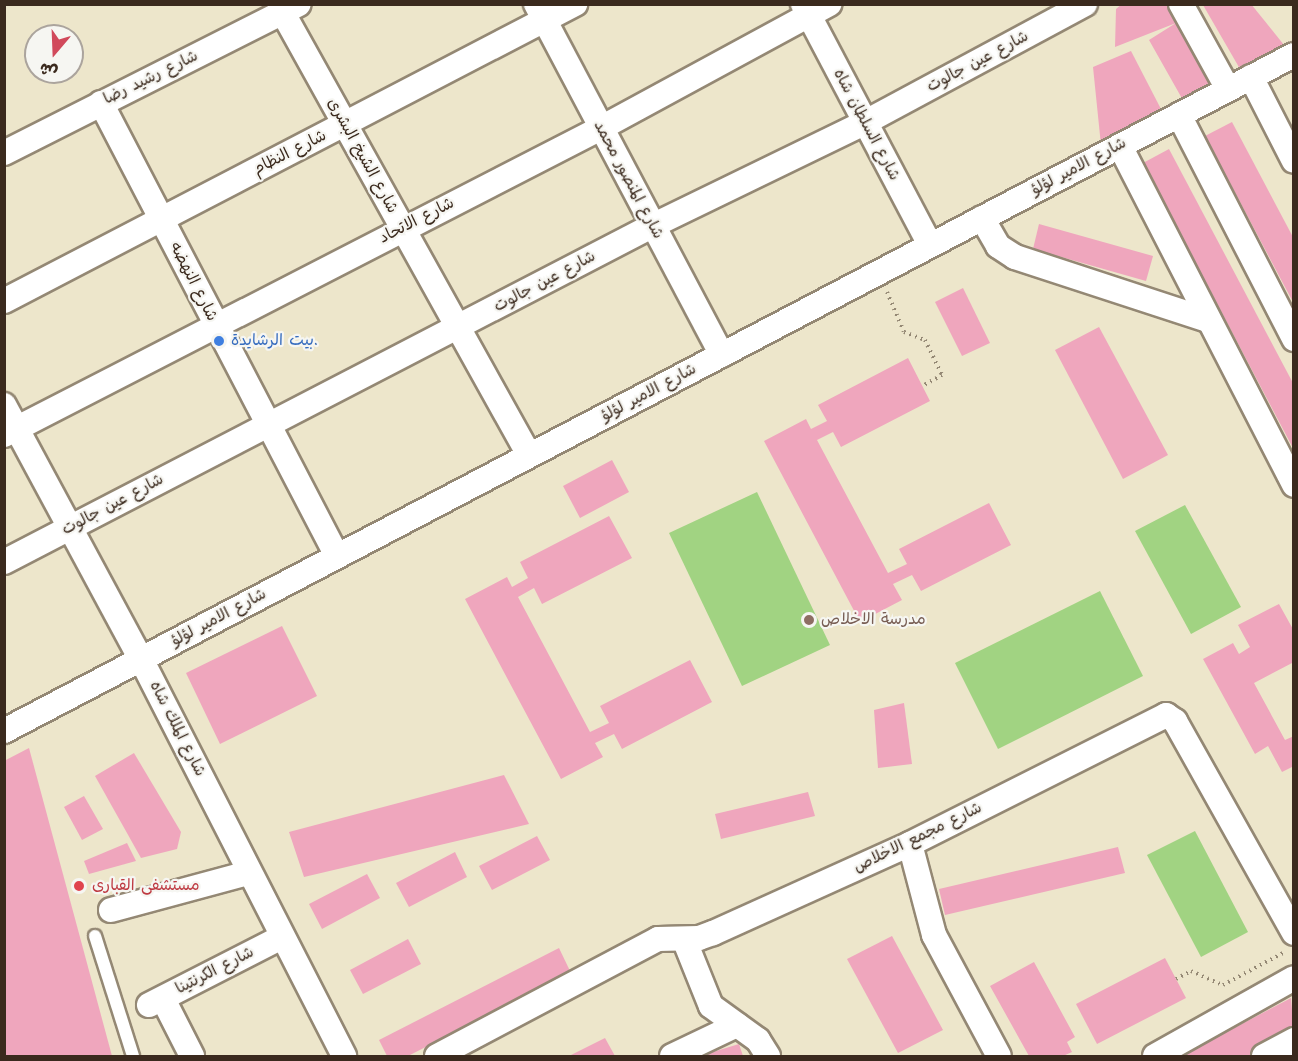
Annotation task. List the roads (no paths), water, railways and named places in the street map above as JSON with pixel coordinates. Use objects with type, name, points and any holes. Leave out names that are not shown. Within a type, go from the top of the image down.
[{"type":"street","name":"شارع النظام","points":[[4,301],[345,125],[540,13],[576,4]]},
{"type":"street","name":"شارع عين جالوت","points":[[4,562],[652,226],[864,123],[1085,4]]},
{"type":"street","points":[[1181,4],[1228,89]]},
{"type":"street","name":"شارع السلطان شاه","points":[[813,8],[864,123],[930,245]]},
{"type":"street","name":"شارع الاتحاد","points":[[11,432],[402,228],[601,128],[813,8]]},
{"type":"street","name":"شارع رشيد رضا","points":[[4,153],[291,9]]},
{"type":"street","name":"شارع الشيخ البشرى","points":[[291,9],[345,125],[456,328],[529,455]]},
{"type":"street","name":"شارع المنصور محمد","points":[[540,13],[722,355]]},
{"type":"street","name":"شارع الامير لؤلؤ","points":[[4,731],[1293,55]]},
{"type":"street","points":[[1251,77],[1293,161]]},
{"type":"street","name":"شارع النهضه","points":[[100,103],[266,425],[337,556]]},
{"type":"street","points":[[1179,114],[1293,339]]},
{"type":"street","points":[[1120,146],[1293,485]]},
{"type":"street","points":[[982,218],[998,246],[1015,257],[1208,320]]},
{"type":"street","name":"شارع الملك شاه","points":[[4,405],[11,432],[70,527],[141,659],[248,873],[344,1056]]},
{"type":"street","name":"شارع مجمع الاخلاص","points":[[437,1056],[658,939],[684,939],[713,933],[910,844],[1166,715],[1172,716],[1293,933]]},
{"type":"street","points":[[910,844],[934,935],[995,1055]]},
{"type":"street","points":[[111,910],[248,873]]},
{"type":"street","name":"شارع الكرنتينا","points":[[192,1056],[156,1002],[282,937]]},
{"type":"street","points":[[684,939],[704,995],[720,1015],[758,1040],[768,1056]]},
{"type":"street","points":[[1155,1056],[1293,978]]},
{"type":"street","points":[[672,1056],[737,1025]]},
{"type":"street","points":[[1264,1056],[1293,1040]]},
{"type":"lane","points":[[95,936],[133,1056]]},
{"type":"place","name":"بيت الرشايدة.","points":[[219,341]]},
{"type":"place","name":"مدرسة الاخلاص","points":[[809,620]]},
{"type":"place","name":"مستشفى القبارى","points":[[79,886]]}]
